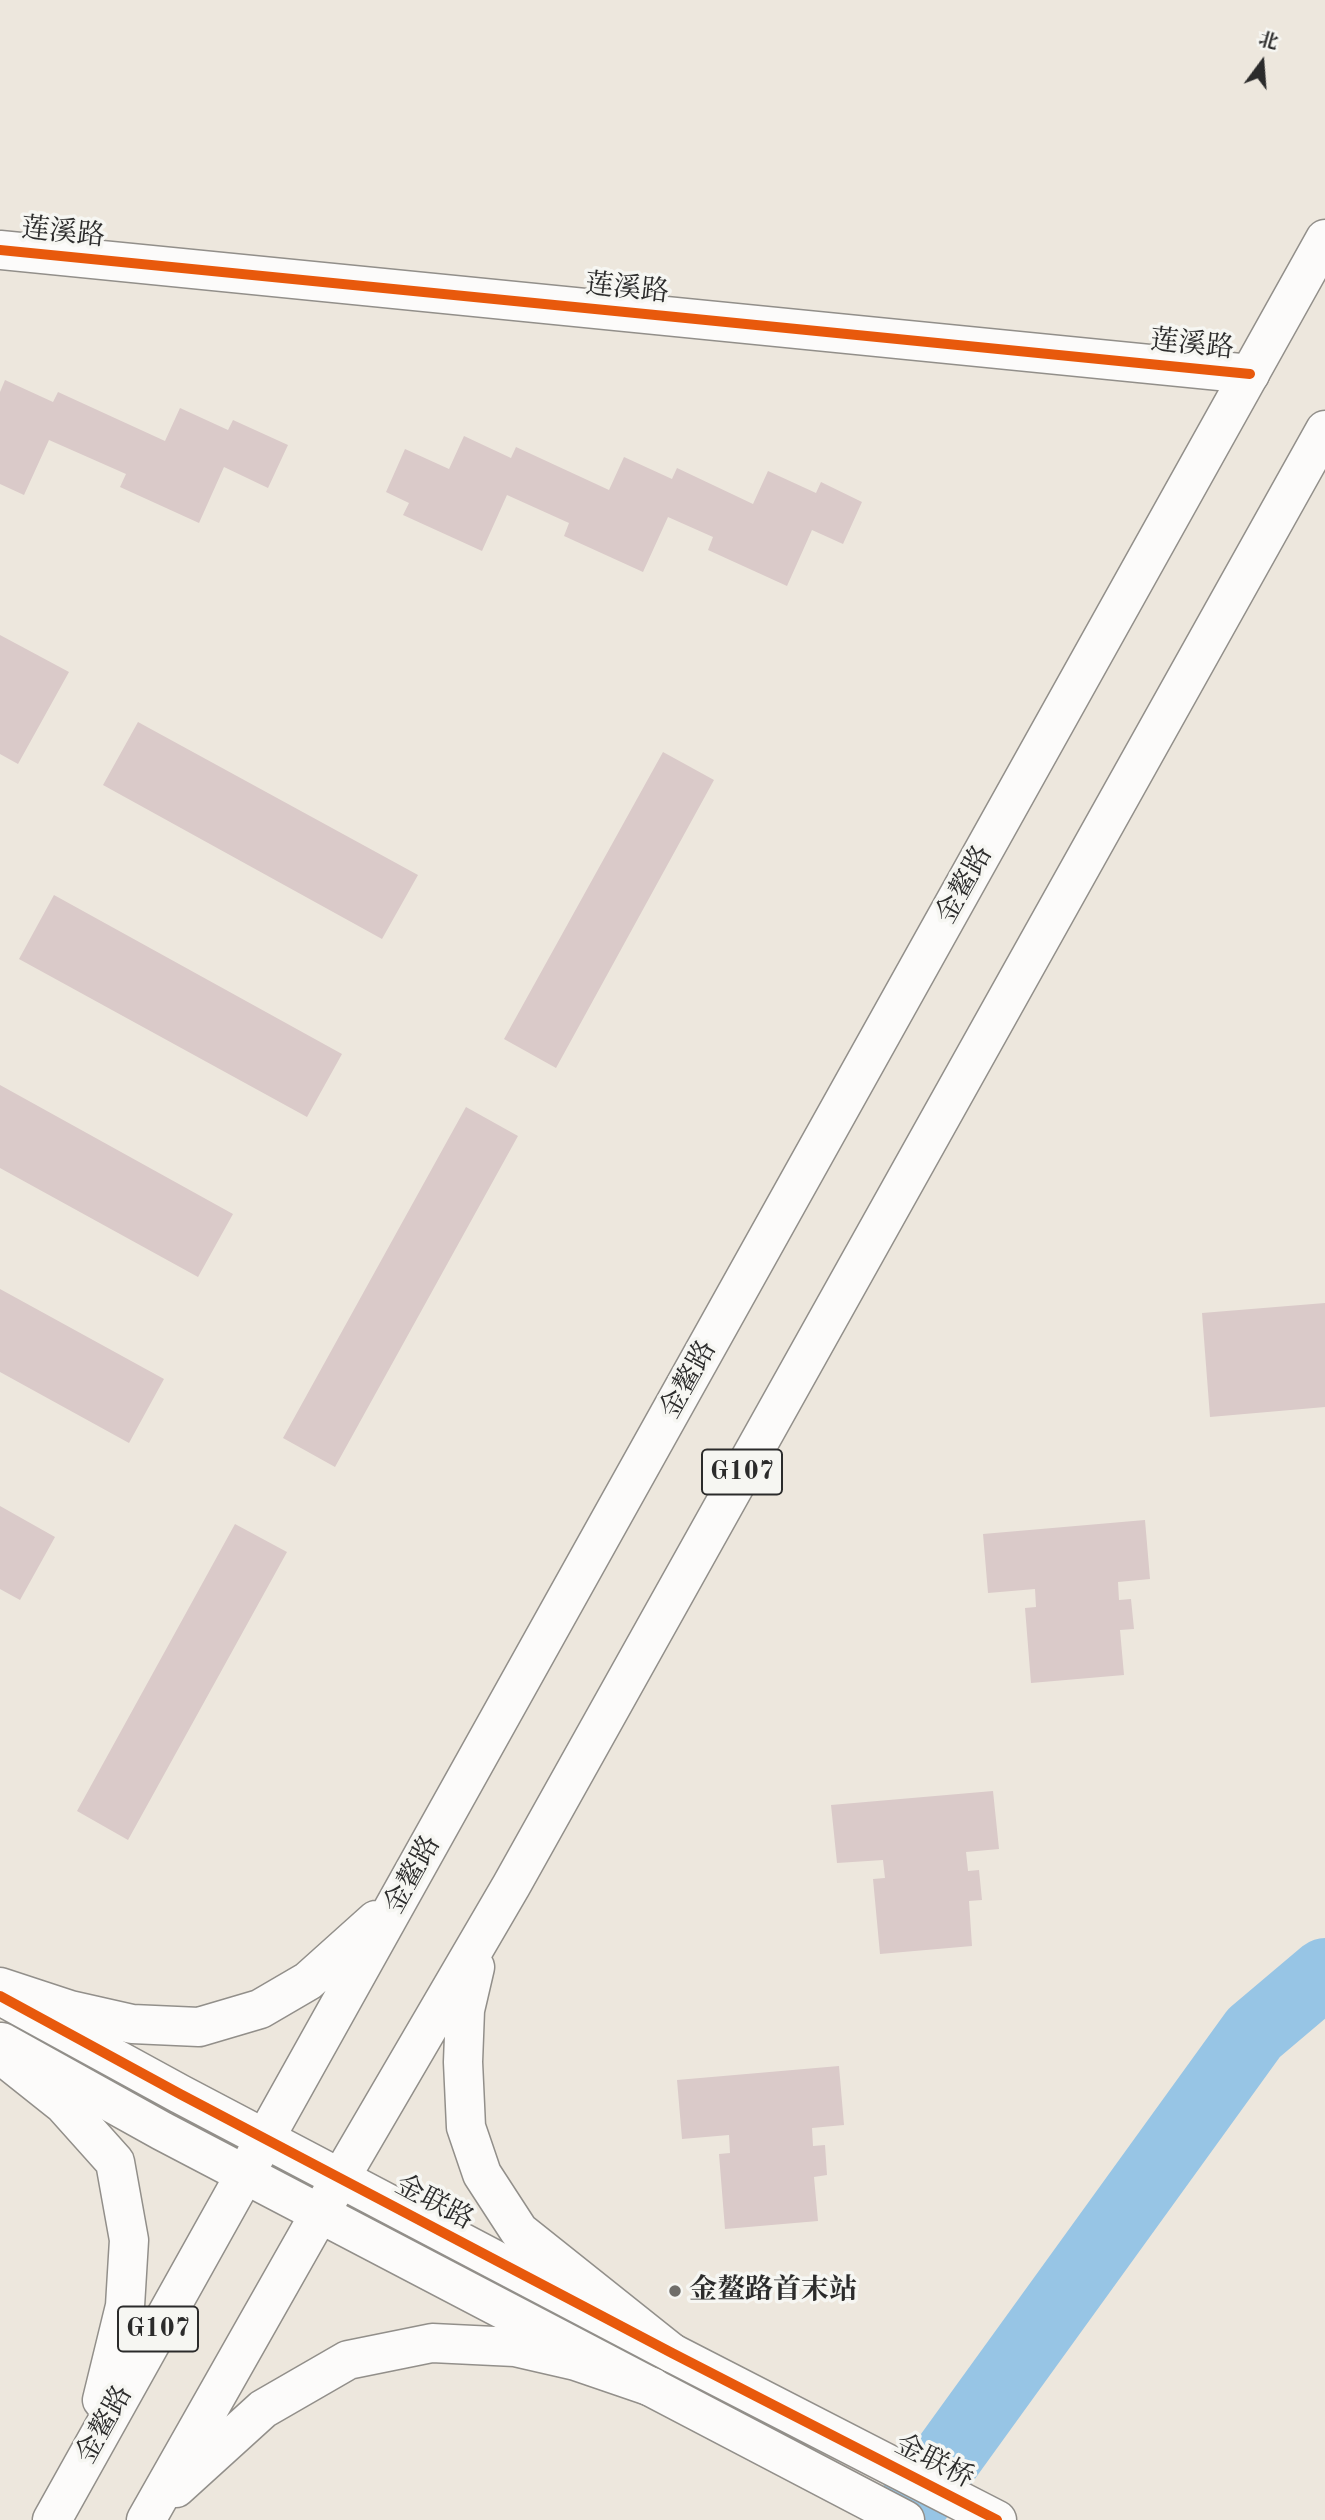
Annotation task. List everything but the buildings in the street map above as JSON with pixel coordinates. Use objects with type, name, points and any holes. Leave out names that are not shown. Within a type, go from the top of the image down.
[{"type":"main road","name":"金鳌路","points":[[52,2520],[1325,239]]},
{"type":"main road","name":"莲溪路","points":[[0,250],[1250,374]]},
{"type":"main road","name":"G107","points":[[149,2515],[482,1934],[1325,430]]},
{"type":"main road","points":[[0,1987],[70,2010],[132,2024],[199,2027],[260,2009],[308,1980],[399,1900]]},
{"type":"main road","points":[[482,1934],[465,2010],[463,2062],[466,2126],[482,2174],[519,2231],[671,2353]]},
{"type":"main road","name":"金联路","points":[[0,1996],[340,2179],[850,2445]]},
{"type":"main road","points":[[0,2041],[162,2131],[905,2520]]},
{"type":"main road","points":[[0,2054],[64,2105],[115,2162],[129,2240],[125,2306],[85,2461]]},
{"type":"main road","points":[[149,2515],[263,2409],[348,2360],[432,2343],[515,2347],[576,2361],[652,2387]]},
{"type":"main road","name":"金联桥","points":[[850,2445],[997,2520]]},
{"type":"waterway","points":[[902,2520],[1254,2033],[1325,1973]]},
{"type":"cycle path","points":[[0,250],[1250,374]]},
{"type":"cycle path","points":[[0,1996],[672,2353],[997,2520]]},
{"type":"place","name":"金鳌路首末站","points":[[675,2291]]}]
